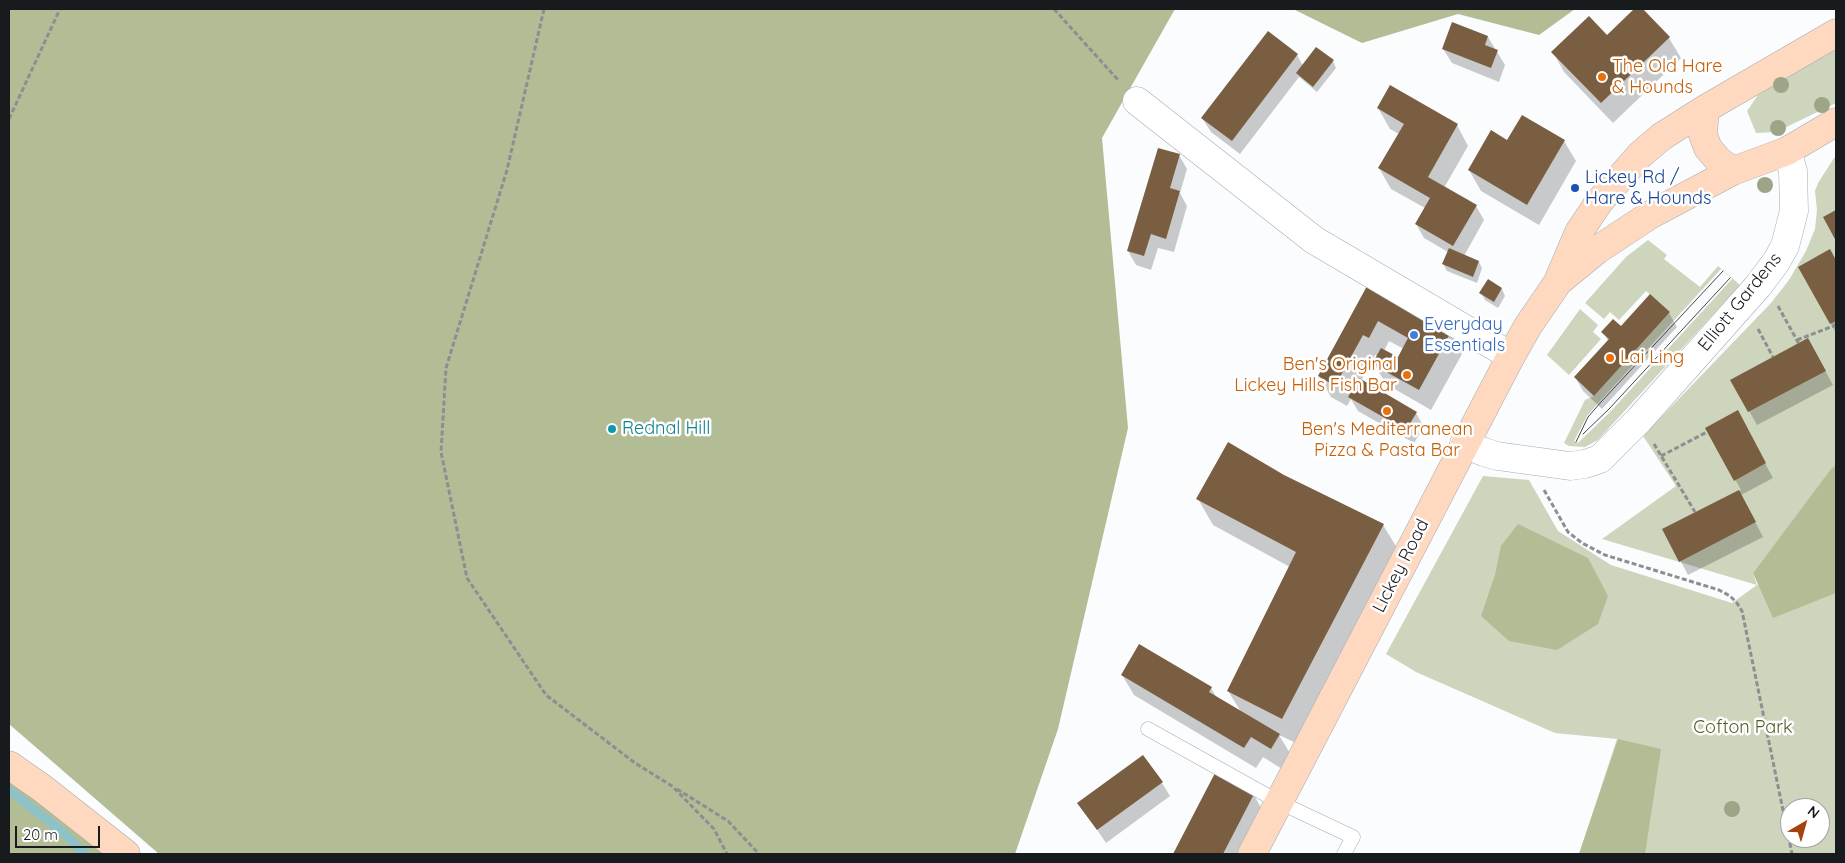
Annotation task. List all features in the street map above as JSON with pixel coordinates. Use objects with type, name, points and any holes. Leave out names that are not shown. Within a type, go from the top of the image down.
[{"type":"main road","name":"Lickey Road","points":[[1252,854],[1464,444],[1528,326],[1558,282],[1578,232],[1599,202],[1640,155],[1661,137],[1836,32]]},
{"type":"main road","points":[[1705,109],[1704,135],[1708,148],[1719,161],[1733,171]]},
{"type":"main road","name":"Lickey Road","points":[[1558,282],[1597,250],[1650,215],[1733,171],[1787,151],[1836,122]]},
{"type":"main road","points":[[9,765],[42,788],[126,854]]},
{"type":"street","points":[[1137,101],[1314,240],[1511,356]]},
{"type":"street","name":"Elliott Gardens","points":[[1464,444],[1484,452],[1542,463],[1570,466],[1600,459],[1639,420],[1776,262],[1785,246],[1791,226],[1794,188],[1793,171],[1787,151]]},
{"type":"lane","points":[[1148,728],[1279,802],[1353,837],[1344,854]]},
{"type":"path","points":[[9,119],[60,9]]},
{"type":"path","points":[[544,9],[507,170],[446,368],[441,452],[467,578],[546,695],[628,757],[728,821],[759,854]]},
{"type":"path","points":[[1054,9],[1137,101]]},
{"type":"path","points":[[1763,279],[1798,342],[1836,325]]},
{"type":"path","points":[[1639,420],[1695,512]]},
{"type":"path","points":[[1661,456],[1707,432]]},
{"type":"path","points":[[1542,463],[1542,486],[1568,532],[1575,539],[1605,556],[1719,590],[1737,602],[1742,611],[1792,854]]},
{"type":"path","points":[[672,786],[714,830],[727,854]]},
{"type":"green space","points":[[9,9],[1175,9],[1102,138],[1128,428],[1058,729],[1015,854],[159,854],[9,724]]},
{"type":"green space","points":[[1293,9],[1575,9],[1539,35],[1458,14],[1362,43]]},
{"type":"green space","points":[[1836,46],[1836,103],[1776,132],[1756,133],[1747,111],[1758,95]]},
{"type":"green space","points":[[1836,155],[1836,465],[1753,573],[1757,585],[1602,539],[1676,486],[1643,436],[1771,303],[1789,280],[1806,251],[1815,229],[1817,210],[1815,191],[1818,183]]},
{"type":"green space","points":[[1648,240],[1667,255],[1664,259],[1700,287],[1718,266],[1740,285],[1598,440],[1585,447],[1569,446],[1564,443],[1585,400],[1594,396],[1670,312],[1646,291],[1619,320],[1610,312],[1604,319],[1585,303],[1626,257]],"holes":[[[1721,269],[1732,279],[1611,411],[1578,443],[1574,441],[1587,416]]]},
{"type":"green space","points":[[1580,309],[1598,325],[1593,332],[1601,339],[1569,375],[1547,355]]},
{"type":"green space","points":[[1836,465],[1836,593],[1773,618],[1753,573],[1831,469]]},
{"type":"green space","name":"Cofton Park","points":[[1483,476],[1529,480],[1558,531],[1611,565],[1732,603],[1757,585],[1836,536],[1836,854],[1579,854],[1617,739],[1555,733],[1416,672],[1386,654]]},
{"type":"green space","points":[[1518,524],[1588,558],[1608,596],[1598,624],[1557,650],[1509,641],[1481,616],[1495,575],[1501,546]]},
{"type":"green space","points":[[1618,739],[1661,749],[1645,854],[1579,854]]},
{"type":"green space","points":[[9,780],[112,854],[9,854]]},
{"type":"building","name":"The Old Hare & Hounds","points":[[1634,9],[1643,9],[1670,37],[1601,103],[1551,52],[1589,16],[1607,35]]},
{"type":"building","points":[[1452,22],[1488,36],[1485,45],[1498,50],[1491,68],[1442,49]]},
{"type":"building","points":[[1268,31],[1298,54],[1232,141],[1201,118]]},
{"type":"building","points":[[1316,47],[1334,60],[1313,87],[1296,73]]},
{"type":"building","points":[[1390,85],[1458,124],[1428,177],[1477,205],[1453,246],[1415,224],[1430,198],[1378,168],[1404,124],[1377,108]]},
{"type":"building","points":[[1522,115],[1565,140],[1527,205],[1468,170],[1491,130],[1507,140]]},
{"type":"building","points":[[1158,148],[1180,154],[1170,188],[1180,191],[1166,239],[1151,234],[1144,256],[1127,251]]},
{"type":"building","points":[[1836,210],[1836,241],[1823,217]]},
{"type":"building","points":[[1449,248],[1479,261],[1473,277],[1442,264]]},
{"type":"building","points":[[1830,249],[1836,260],[1836,321],[1830,324],[1798,267]]},
{"type":"building","points":[[1488,279],[1502,288],[1494,302],[1479,293]]},
{"type":"building","points":[[1367,286],[1451,332],[1419,390],[1372,364],[1381,348],[1398,357],[1408,338],[1378,321],[1369,338],[1363,335],[1335,386],[1318,376]]},
{"type":"building","name":"Lai Ling","points":[[1650,294],[1670,312],[1594,396],[1574,377],[1609,339],[1601,332],[1613,319],[1621,326]]},
{"type":"building","points":[[1808,338],[1826,371],[1748,412],[1730,380]]},
{"type":"building","points":[[1359,378],[1417,412],[1406,430],[1348,397]]},
{"type":"building","points":[[1738,410],[1766,463],[1734,481],[1705,428]]},
{"type":"building","points":[[1228,442],[1284,475],[1384,524],[1282,719],[1227,691],[1296,552],[1196,499]]},
{"type":"building","points":[[1739,490],[1756,522],[1679,562],[1662,529]]},
{"type":"building","points":[[1139,644],[1212,687],[1209,692],[1280,734],[1271,749],[1251,737],[1244,748],[1121,675]]},
{"type":"building","points":[[1143,755],[1163,782],[1097,830],[1077,803]]},
{"type":"building","points":[[1215,773],[1254,794],[1223,854],[1173,854]]},
{"type":"waterway","points":[[9,790],[59,829],[85,854]]},
{"type":"tram line","points":[[1576,442],[1588,417],[1723,271]]},
{"type":"tram line","points":[[1583,434],[1609,409],[1730,278]]},
{"type":"place","name":"The Old Hare & Hounds","points":[[1602,77]]},
{"type":"place","name":"Lickey Rd / Hare & Hounds","points":[[1575,188]]},
{"type":"place","name":"Everyday Essentials","points":[[1414,335]]},
{"type":"place","name":"Lai Ling","points":[[1610,358]]},
{"type":"place","name":"Ben's Original Lickey Hills Fish Bar","points":[[1407,375]]},
{"type":"place","name":"Ben's Mediterranean Pizza & Pasta Bar","points":[[1387,411]]},
{"type":"place","name":"Rednal Hill","points":[[612,429]]}]
